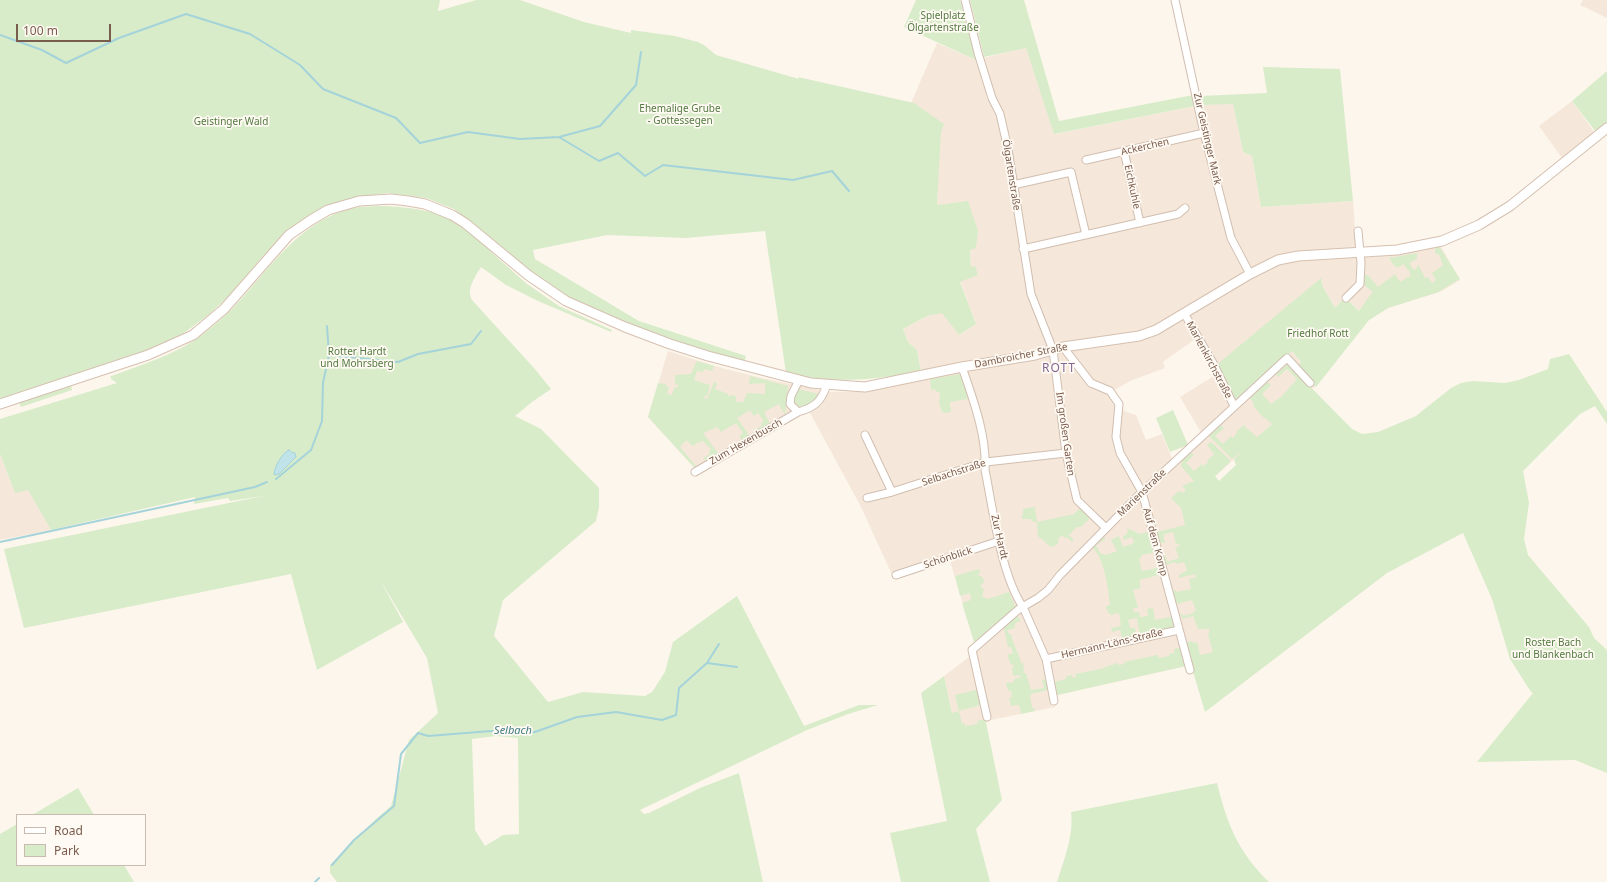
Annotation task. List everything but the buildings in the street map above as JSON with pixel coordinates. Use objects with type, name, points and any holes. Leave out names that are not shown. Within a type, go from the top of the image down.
[{"type":"street","name":"Ölgartenstraße","points":[[965,0],[980,59],[992,98],[1000,114],[1008,149],[1031,294],[1053,350]]},
{"type":"street","name":"Zur Geistinger Mark","points":[[1175,0],[1204,133],[1231,238],[1250,274]]},
{"type":"street","name":"Dambroicher Straße","points":[[0,404],[148,355],[193,334],[224,309],[290,235],[328,210],[359,201],[379,199],[400,200],[425,204],[452,215],[465,223],[528,275],[566,301],[625,327],[670,344],[708,356],[798,380],[827,384],[864,386],[962,367],[1035,355],[1063,347],[1139,336],[1156,330],[1250,274],[1278,260],[1298,256],[1397,250],[1419,247],[1442,241],[1479,225],[1510,206],[1607,128]]},
{"type":"street","name":"Ackerchen","points":[[1086,160],[1204,133]]},
{"type":"street","name":"Eichkuhle","points":[[1124,152],[1140,223]]},
{"type":"street","points":[[1013,185],[1071,172],[1086,235]]},
{"type":"street","name":"Eichkuhle","points":[[1023,249],[1178,214],[1184,208]]},
{"type":"street","points":[[1346,298],[1360,284],[1361,263],[1358,231]]},
{"type":"street","name":"Marienkirchstraße","points":[[1184,313],[1234,406]]},
{"type":"street","name":"Auf dem Komp","points":[[1063,347],[1091,383],[1110,390],[1119,404],[1116,437],[1120,453],[1142,492],[1190,670]]},
{"type":"street","name":"Im großen Garten","points":[[1053,350],[1066,453],[1077,500],[1106,528]]},
{"type":"street","name":"Marienstraße","points":[[988,717],[972,650],[1023,607],[1048,590],[1060,575],[1142,492],[1287,358],[1310,383]]},
{"type":"street","name":"Zur Hardt","points":[[962,367],[981,431],[986,462],[985,470],[999,541],[1018,599],[1046,659],[1054,701]]},
{"type":"street","points":[[798,380],[791,396],[790,404],[798,412]]},
{"type":"street","name":"Zum Hexenbusch","points":[[695,472],[798,412],[814,405],[822,398],[827,384]]},
{"type":"street","points":[[865,435],[892,492]]},
{"type":"street","name":"Selbachstraße","points":[[867,498],[892,492],[986,462],[1066,453]]},
{"type":"street","name":"Schönblick","points":[[896,575],[999,541]]},
{"type":"street","name":"Hermann-Löns-Straße","points":[[1046,659],[1179,630]]},
{"type":"shaded area","points":[[1583,0],[1607,0],[1607,18],[1580,5]]},
{"type":"shaded area","points":[[937,43],[976,60],[1026,47],[1055,134],[1195,106],[1233,103],[1243,152],[1252,156],[1261,207],[1353,201],[1357,256],[1440,245],[1460,280],[1440,292],[1388,308],[1369,320],[1345,297],[1335,308],[1322,285],[1321,279],[1292,351],[1301,362],[1297,367],[1316,387],[1311,388],[1181,508],[1222,660],[1186,666],[1053,696],[1055,707],[986,721],[959,744],[944,676],[977,651],[950,561],[894,579],[861,507],[809,411],[800,414],[698,472],[648,417],[668,351],[718,367],[830,392],[867,391],[923,380],[917,350],[908,342],[903,329],[927,316],[942,312],[959,335],[976,324],[960,281],[971,268],[970,249],[937,205],[939,132],[911,103]],"holes":[[[1198,337],[1217,374],[1180,397],[1202,434],[1173,461],[1162,434],[1146,440],[1136,415],[1124,411],[1113,391],[1130,381],[1165,368],[1163,362]]]},
{"type":"shaded area","points":[[1572,101],[1595,133],[1562,158],[1539,126]]},
{"type":"shaded area","points":[[0,454],[15,492],[28,489],[51,530],[0,540]]},
{"type":"green space","name":"Geistinger Wald","points":[[0,0],[440,0],[438,11],[476,0],[520,0],[584,22],[631,33],[631,30],[675,36],[698,42],[716,55],[799,79],[798,77],[914,103],[944,124],[941,132],[937,205],[968,201],[978,231],[976,248],[970,250],[971,267],[975,266],[978,275],[960,282],[976,324],[959,335],[942,313],[927,316],[903,329],[908,342],[917,350],[921,372],[854,380],[803,377],[786,373],[765,231],[686,238],[607,235],[533,250],[535,259],[639,321],[746,356],[744,363],[697,350],[602,314],[566,296],[525,267],[454,209],[426,198],[388,193],[349,199],[319,210],[291,228],[263,256],[228,297],[207,316],[177,338],[146,352],[0,400]]},
{"type":"green space","name":"Spielplatz Ölgartenstraße","points":[[916,0],[960,0],[976,60],[904,27]]},
{"type":"green space","points":[[970,0],[1024,0],[1059,121],[1193,95],[1195,106],[1054,134],[1026,48],[984,57]]},
{"type":"green space","points":[[1263,67],[1340,69],[1353,201],[1261,207],[1252,156],[1243,152],[1233,104],[1204,105],[1201,96],[1267,93]]},
{"type":"green space","points":[[1607,71],[1607,124],[1596,132],[1572,101]]},
{"type":"green space","name":"Rotter Hardt und Mohrsberg","points":[[383,206],[425,211],[445,217],[492,249],[491,252],[527,284],[559,306],[612,330],[611,332],[538,301],[506,285],[481,267],[471,287],[470,296],[472,300],[534,368],[551,389],[515,416],[541,429],[599,488],[599,507],[596,521],[503,600],[494,636],[548,702],[583,692],[645,696],[652,692],[665,672],[673,642],[737,596],[804,726],[859,705],[878,705],[848,714],[807,730],[640,810],[644,814],[649,813],[700,788],[739,773],[763,882],[337,882],[330,873],[330,865],[391,806],[409,740],[438,713],[427,658],[379,578],[403,622],[317,670],[291,574],[24,628],[4,549],[263,496],[230,501],[228,498],[194,504],[195,497],[51,530],[28,490],[15,493],[0,454],[0,419],[117,383],[109,377],[158,359],[181,348],[203,334],[230,311],[288,247],[320,221],[339,212],[359,207]],"holes":[[[496,736],[518,738],[519,834],[503,835],[485,846],[475,830],[472,739]]]},
{"type":"green space","name":"Friedhof Rott","points":[[1439,246],[1460,279],[1438,292],[1388,308],[1369,320],[1316,387],[1297,366],[1301,362],[1292,351],[1237,401],[1232,400],[1217,368],[1220,362],[1321,278],[1322,285],[1335,308],[1345,297],[1359,311],[1373,292],[1360,282],[1361,276],[1368,275],[1378,287],[1395,274],[1400,282],[1410,277],[1410,272],[1403,264],[1398,268],[1397,266],[1395,267],[1389,258],[1417,253],[1417,259],[1409,263],[1414,270],[1417,268],[1418,264],[1425,278],[1428,277],[1432,283],[1436,280],[1432,273],[1443,265],[1439,255],[1435,253],[1435,249]]},
{"type":"green space","name":"Roster Bach und Blankenbach","points":[[1569,354],[1607,412],[1607,424],[1595,406],[1580,414],[1523,471],[1529,503],[1524,539],[1528,555],[1589,627],[1594,638],[1607,650],[1607,773],[1575,760],[1477,762],[1533,693],[1510,659],[1492,599],[1463,533],[1387,573],[1205,712],[1192,668],[1186,666],[1053,696],[1051,683],[1066,679],[1066,676],[1072,675],[1073,678],[1076,677],[1075,674],[1100,669],[1117,663],[1119,665],[1124,664],[1124,662],[1157,655],[1159,658],[1169,656],[1169,654],[1174,653],[1174,649],[1183,647],[1183,643],[1192,641],[1194,643],[1197,642],[1200,655],[1213,652],[1208,635],[1210,629],[1198,629],[1193,616],[1183,619],[1180,614],[1182,613],[1183,616],[1193,613],[1196,610],[1192,600],[1177,604],[1175,598],[1171,599],[1169,592],[1191,589],[1189,579],[1196,577],[1195,574],[1179,578],[1179,575],[1187,570],[1184,562],[1176,564],[1175,562],[1162,566],[1160,558],[1166,556],[1167,562],[1179,558],[1175,547],[1180,546],[1179,544],[1176,544],[1173,532],[1164,534],[1164,540],[1166,542],[1156,544],[1153,533],[1185,525],[1181,508],[1171,498],[1179,491],[1183,493],[1186,490],[1182,486],[1194,481],[1181,466],[1182,461],[1191,453],[1194,455],[1186,463],[1194,471],[1202,464],[1204,466],[1214,454],[1207,445],[1211,442],[1230,460],[1230,462],[1215,476],[1219,481],[1236,465],[1234,459],[1243,450],[1232,459],[1209,436],[1221,425],[1224,428],[1215,436],[1223,444],[1231,436],[1233,438],[1237,433],[1236,432],[1243,425],[1257,437],[1272,424],[1253,406],[1254,404],[1250,398],[1267,382],[1271,385],[1262,394],[1271,404],[1282,396],[1297,379],[1287,369],[1278,377],[1276,374],[1288,364],[1352,429],[1362,434],[1378,432],[1416,416],[1451,388],[1461,383],[1473,381],[1505,383],[1519,380],[1548,369],[1550,359]]},
{"type":"green space","points":[[697,361],[714,366],[712,371],[704,369],[703,372],[697,371],[694,380],[710,385],[707,396],[704,398],[707,399],[714,382],[717,383],[715,389],[728,394],[729,397],[731,395],[736,396],[736,402],[743,402],[747,393],[765,394],[765,383],[749,384],[750,376],[788,386],[785,415],[779,404],[764,412],[770,424],[756,431],[754,429],[757,429],[762,425],[761,423],[764,421],[758,413],[754,416],[750,410],[737,418],[749,435],[742,440],[739,436],[743,433],[736,423],[721,432],[717,427],[703,433],[718,453],[705,460],[703,458],[710,454],[709,452],[711,449],[703,441],[693,446],[686,440],[680,447],[696,466],[694,467],[648,417],[658,383],[666,384],[666,386],[669,387],[667,394],[672,395],[674,388],[679,386],[677,384],[675,385],[675,375],[691,374]]},
{"type":"green space","points":[[961,374],[968,399],[950,402],[951,412],[942,412],[939,403],[940,392],[936,392],[935,389],[931,390],[930,379]]},
{"type":"green space","points":[[71,385],[72,390],[21,407],[19,402]]},
{"type":"green space","points":[[798,389],[819,394],[815,400],[809,404],[803,407],[796,407],[793,403],[794,395]]},
{"type":"green space","points":[[1173,410],[1188,445],[1170,452],[1156,418]]},
{"type":"green space","points":[[1083,506],[1093,515],[1081,527],[1077,527],[1069,535],[1074,540],[1072,542],[1067,537],[1065,538],[1062,535],[1058,539],[1059,542],[1055,546],[1051,547],[1038,536],[1037,522],[1074,514]]},
{"type":"green space","points":[[1035,507],[1037,522],[1030,519],[1022,519],[1023,509]]},
{"type":"green space","points":[[1127,528],[1140,534],[1152,531],[1157,552],[1141,555],[1141,558],[1139,559],[1142,571],[1161,567],[1163,574],[1139,580],[1141,588],[1133,590],[1138,608],[1133,608],[1134,612],[1139,612],[1140,617],[1148,616],[1147,609],[1153,608],[1155,620],[1175,616],[1178,629],[1140,637],[1137,618],[1128,620],[1130,628],[1135,628],[1137,638],[1123,642],[1120,630],[1112,632],[1111,628],[1121,626],[1119,613],[1110,615],[1105,607],[1110,605],[1105,574],[1100,559],[1092,547],[1100,535],[1106,539],[1096,545],[1100,553],[1106,555],[1117,551],[1111,540],[1119,536],[1123,547],[1134,543],[1132,537],[1124,540],[1123,537],[1128,532]]},
{"type":"green space","points":[[979,569],[980,573],[977,575],[981,576],[985,581],[980,586],[984,589],[982,596],[988,599],[1009,592],[1016,608],[975,645],[962,603],[971,600],[970,593],[960,596],[955,576]]},
{"type":"green space","points":[[1015,612],[1021,621],[1015,623],[1015,628],[1007,630],[1009,634],[1011,634],[1021,663],[1023,663],[1024,673],[1026,673],[1031,690],[1044,688],[1042,680],[1049,678],[1051,689],[1031,694],[1032,708],[1034,708],[1035,711],[1021,714],[1019,705],[1011,706],[1009,698],[1012,697],[1011,691],[1008,691],[1006,683],[1014,682],[1014,679],[1021,677],[1020,675],[1013,676],[1012,668],[1014,667],[1013,664],[1011,665],[1007,655],[1013,653],[1011,647],[1008,647],[1003,624]]},
{"type":"green space","points":[[944,676],[952,713],[959,711],[962,724],[965,723],[965,726],[978,724],[977,721],[987,719],[988,721],[986,722],[1002,800],[976,829],[990,882],[901,882],[890,833],[947,821],[921,693]]},
{"type":"green space","points":[[980,689],[984,704],[959,711],[955,695]]},
{"type":"green space","points":[[1217,783],[1225,812],[1235,837],[1249,860],[1269,882],[1057,882],[1070,838],[1072,821],[1071,812]]},
{"type":"green space","points":[[78,788],[93,814],[34,814]]},
{"type":"green space","points":[[16,825],[16,866],[125,866],[134,882],[0,882],[0,834]]},
{"type":"water","points":[[289,450],[295,453],[296,457],[279,474],[274,475],[275,468],[279,461]]},
{"type":"waterway","points":[[0,35],[42,50],[66,63],[119,38],[186,14],[250,34],[300,65],[323,89],[396,118],[420,143],[468,132],[520,139],[559,137],[600,126],[636,85],[641,52]]},
{"type":"waterway","points":[[559,137],[599,161],[618,153],[645,176],[663,165],[793,180],[832,171],[849,191]]},
{"type":"waterway","points":[[276,479],[311,450],[322,421],[323,383],[329,355],[327,326]]},
{"type":"waterway","points":[[329,355],[398,362],[418,354],[471,344],[481,331]]},
{"type":"waterway","points":[[0,542],[255,487],[267,482]]},
{"type":"waterway","points":[[707,663],[719,644]]},
{"type":"waterway","name":"Selbach","points":[[332,865],[354,840],[394,806],[401,754],[418,733],[428,736],[491,731],[535,732],[577,717],[616,712],[662,720],[676,715],[679,688],[707,663],[737,667]]},
{"type":"waterway","name":"Selbach","points":[[315,882],[319,878]]},
{"type":"district","name":"ROTT","points":[[1059,369]]},
{"type":"park label","name":"Ehemalige Grube - Gottessegen","points":[[680,114]]}]
